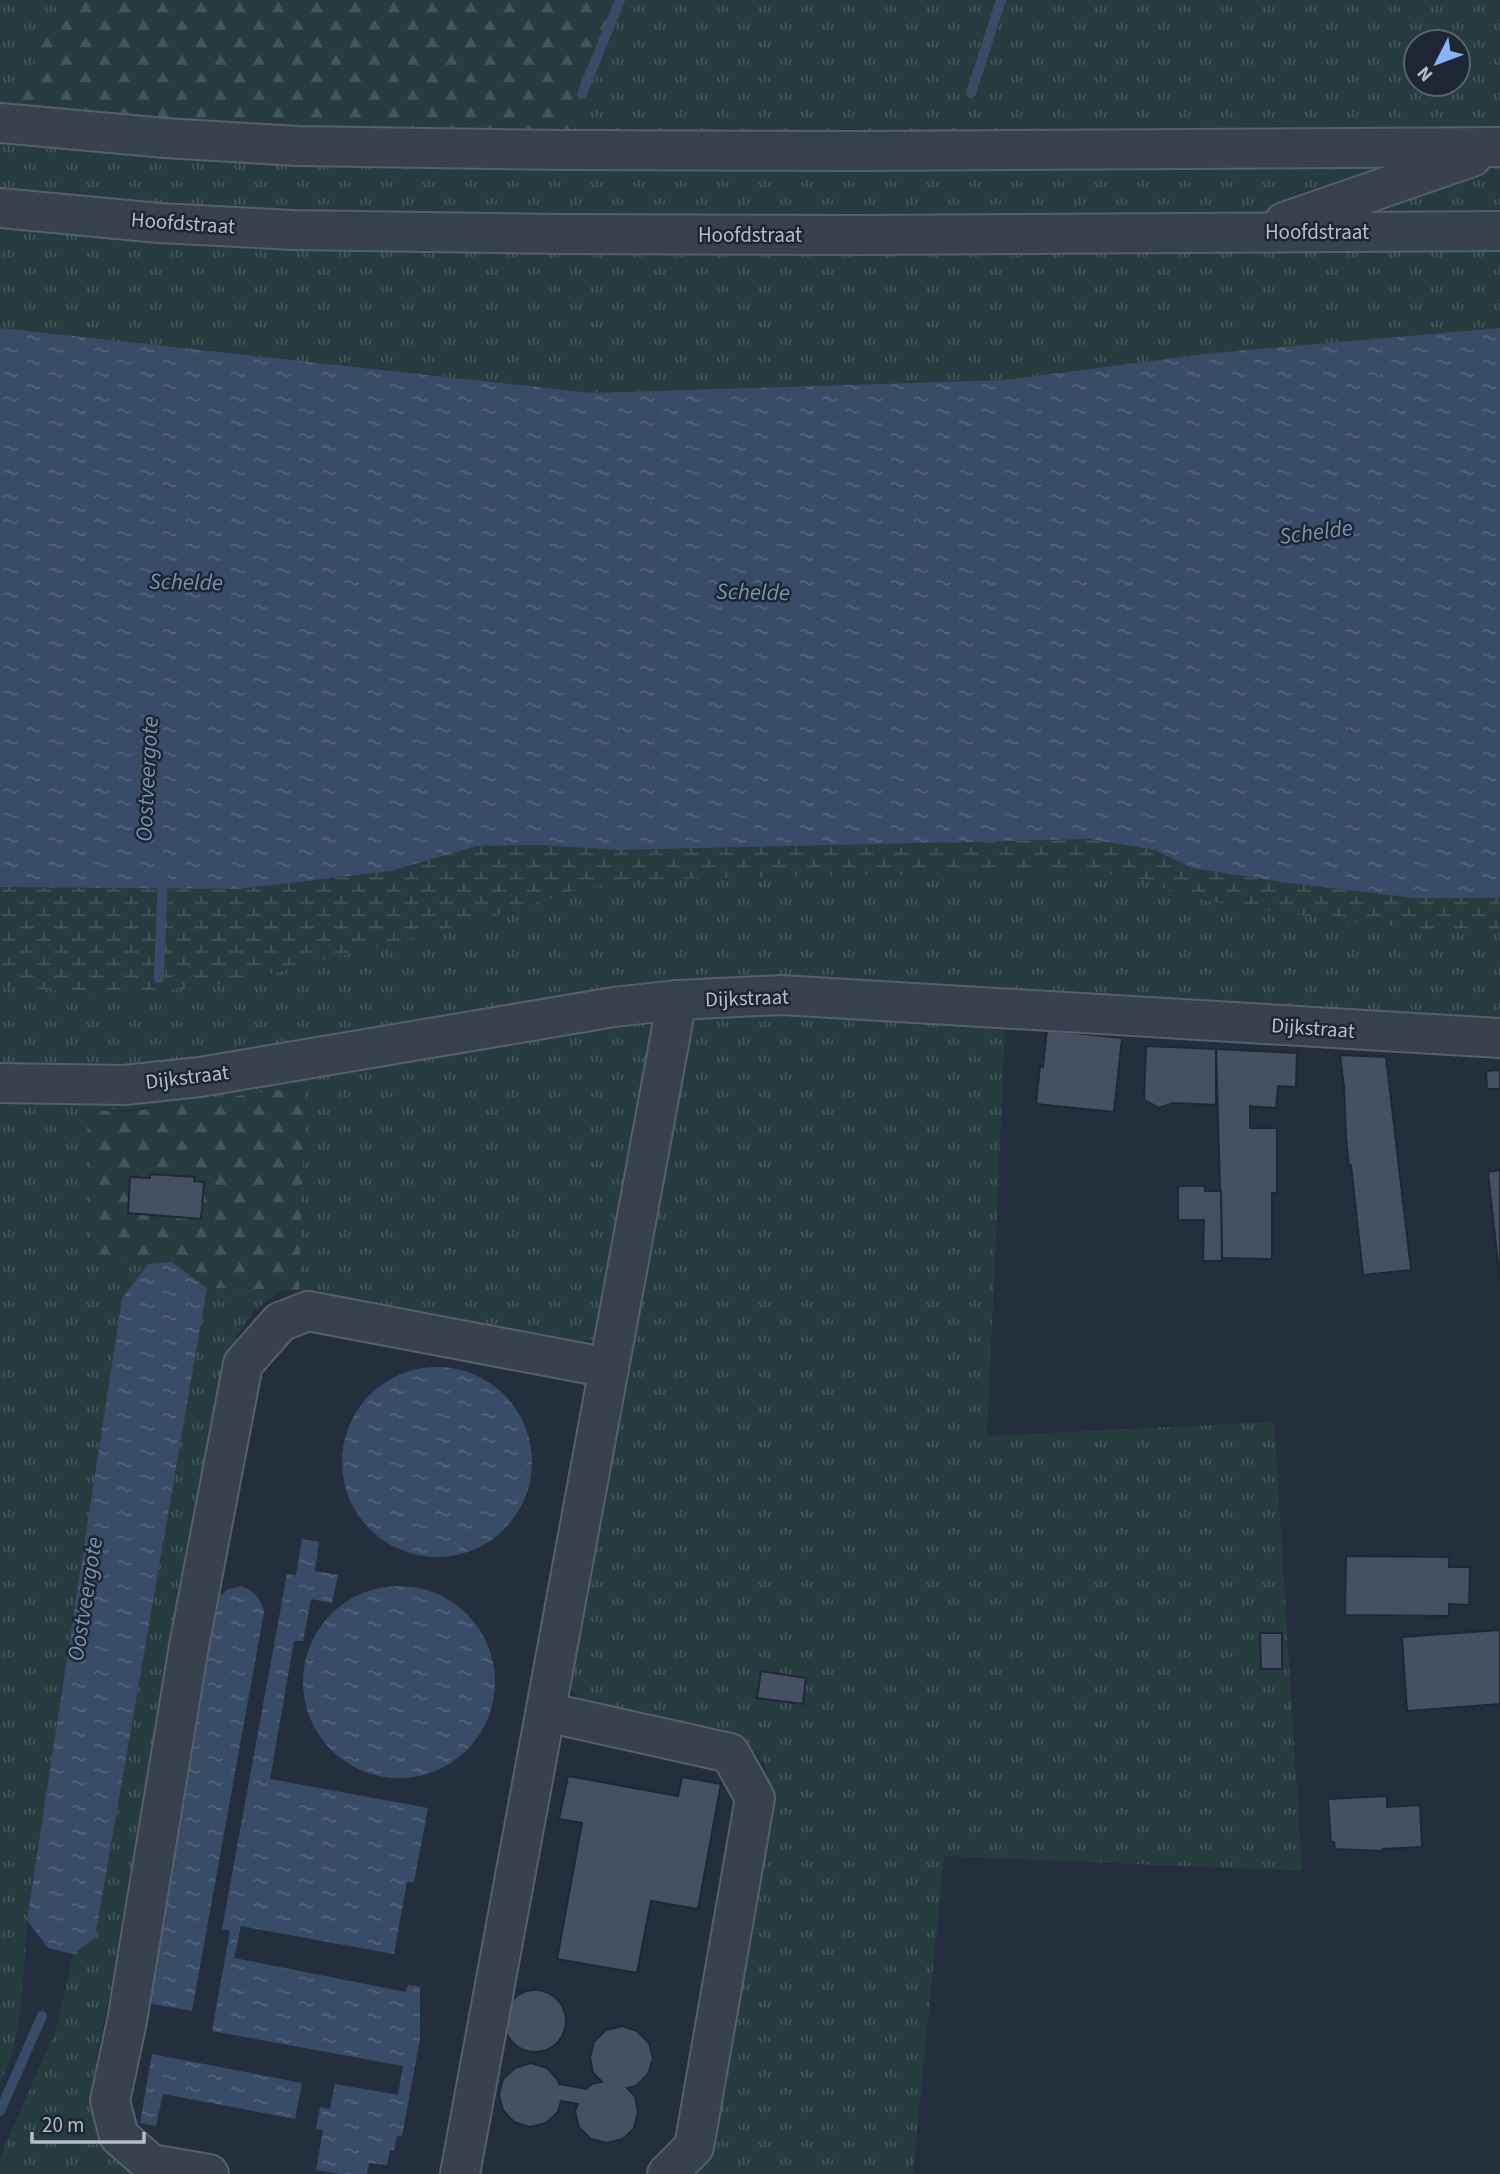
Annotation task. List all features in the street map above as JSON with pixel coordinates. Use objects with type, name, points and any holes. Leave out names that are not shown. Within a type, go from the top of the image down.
[{"type":"street","points":[[0,123],[165,138],[296,146],[876,151],[1500,147]]},
{"type":"street","points":[[1255,232],[1500,147]]},
{"type":"street","name":"Hoofdstraat","points":[[0,208],[159,223],[307,230],[564,234],[1500,231]]},
{"type":"street","name":"Dijkstraat","points":[[0,1083],[124,1085],[200,1077],[614,1007],[677,1000],[780,995],[1500,1038]]},
{"type":"street","points":[[460,2174],[677,1000]]},
{"type":"street","points":[[209,2174],[151,2164],[119,2136],[110,2101],[127,2021],[189,1646],[243,1364],[281,1322],[308,1311],[609,1368]]},
{"type":"street","points":[[546,1712],[730,1753],[755,1798],[694,2147],[667,2174]]},
{"type":"green space","points":[[0,0],[60,0],[9,124],[0,123]]},
{"type":"green space","points":[[60,0],[619,0],[565,150],[9,124]]},
{"type":"green space","points":[[619,0],[1500,0],[1500,142],[565,150]]},
{"type":"green space","points":[[0,138],[161,158],[295,163],[1500,161],[1500,328],[1213,353],[1005,380],[592,393],[0,328]]},
{"type":"green space","points":[[1089,839],[1155,850],[1192,868],[1288,883],[1415,898],[1500,898],[1500,929],[1414,929],[1284,913],[1183,897],[1146,880],[1087,870],[622,880],[569,892],[488,918],[237,982],[142,994],[0,987],[0,887],[240,889],[391,871],[477,846],[538,845],[618,850]]},
{"type":"green space","points":[[1087,870],[1146,880],[1183,897],[1284,913],[1413,929],[1500,929],[1500,1038],[1006,1008],[987,1436],[1274,1422],[1302,1871],[944,1856],[913,2174],[698,2174],[701,2170],[770,1808],[765,1764],[743,1737],[606,1708],[580,1699],[553,1670],[615,1337],[566,1343],[299,1290],[305,1085],[170,1106],[89,1110],[93,1261],[148,1264],[122,1298],[27,1920],[18,2024],[8,2064],[0,2083],[0,987],[142,994],[237,982],[488,918],[569,892],[622,880]]},
{"type":"green space","points":[[305,1086],[299,1290],[207,1288],[172,1262],[93,1262],[89,1110],[127,1112]]},
{"type":"green space","points":[[207,1288],[280,1290],[254,1311],[237,1336],[90,2093],[106,2148],[144,2174],[0,2174],[0,2157],[56,2030],[73,1954],[95,1938]]},
{"type":"water","name":"Schelde","points":[[0,328],[592,393],[1005,380],[1213,353],[1500,328],[1500,898],[1415,898],[1288,883],[1192,868],[1155,850],[1089,839],[618,850],[538,845],[477,846],[391,871],[240,889],[0,887]]},
{"type":"water","points":[[172,1262],[207,1288],[95,1938],[73,1954],[48,1948],[27,1920],[122,1298],[148,1264]]},
{"type":"water","points":[[437,1367],[456,1368],[473,1374],[504,1395],[525,1426],[531,1443],[531,1481],[525,1498],[504,1529],[473,1550],[456,1556],[437,1557],[418,1556],[401,1550],[370,1529],[349,1498],[343,1481],[342,1462],[343,1443],[349,1426],[370,1395],[401,1374],[418,1368]]},
{"type":"water","points":[[302,1539],[319,1542],[315,1571],[338,1575],[332,1603],[311,1599],[303,1641],[294,1641],[270,1779],[428,1808],[414,1882],[407,1882],[394,1954],[241,1926],[234,1958],[406,1992],[408,1985],[420,1987],[420,2039],[402,2136],[397,2136],[387,2165],[369,2163],[367,2174],[340,2174],[316,2170],[323,2130],[316,2129],[320,2107],[330,2109],[335,2084],[398,2095],[403,2066],[212,2031],[230,1931],[222,1929],[287,1574],[296,1575]]},
{"type":"water","points":[[241,1586],[256,1596],[264,1612],[192,2011],[142,2002],[214,1602],[227,1590]]},
{"type":"water","points":[[399,1586],[418,1587],[436,1593],[467,1614],[488,1645],[494,1663],[494,1701],[488,1719],[467,1750],[436,1771],[418,1777],[399,1778],[380,1777],[362,1771],[331,1750],[310,1719],[304,1701],[303,1682],[304,1663],[310,1645],[331,1614],[362,1593],[380,1587]]},
{"type":"water","points":[[152,2054],[302,2083],[295,2119],[163,2094],[156,2126],[140,2123]]},
{"type":"building","points":[[1047,1030],[1122,1038],[1114,1112],[1036,1104]]},
{"type":"building","points":[[1146,1046],[1216,1049],[1216,1105],[1173,1103],[1159,1108],[1144,1100]]},
{"type":"building","points":[[1216,1049],[1297,1053],[1296,1087],[1278,1086],[1276,1108],[1250,1106],[1250,1128],[1277,1128],[1277,1193],[1272,1193],[1272,1259],[1222,1258]]},
{"type":"building","points":[[1340,1055],[1386,1057],[1411,1270],[1363,1275],[1351,1165],[1349,1166]]},
{"type":"building","points":[[1500,1070],[1500,1089],[1487,1089],[1486,1071]]},
{"type":"building","points":[[1500,1170],[1500,1283],[1488,1172]]},
{"type":"building","points":[[150,1174],[195,1177],[194,1181],[204,1182],[201,1219],[128,1213],[130,1177],[150,1178]]},
{"type":"building","points":[[1178,1186],[1205,1186],[1205,1191],[1221,1191],[1222,1261],[1203,1261],[1204,1220],[1178,1220]]},
{"type":"building","points":[[1346,1556],[1449,1557],[1449,1567],[1470,1567],[1469,1605],[1449,1604],[1449,1616],[1345,1615]]},
{"type":"building","points":[[1500,1630],[1500,1704],[1407,1711],[1402,1637]]},
{"type":"building","points":[[1260,1633],[1282,1633],[1282,1669],[1261,1669]]},
{"type":"building","points":[[761,1671],[806,1678],[803,1704],[757,1698]]},
{"type":"building","points":[[568,1776],[678,1796],[682,1777],[721,1784],[698,1909],[651,1901],[637,1973],[557,1959],[582,1823],[559,1819]]},
{"type":"building","points":[[1387,1796],[1387,1807],[1420,1805],[1422,1847],[1382,1851],[1335,1849],[1334,1842],[1331,1842],[1328,1799]]},
{"type":"building","points":[[535,1990],[547,1992],[557,1999],[564,2009],[564,2033],[557,2043],[547,2050],[535,2052],[523,2050],[513,2043],[506,2033],[504,2021],[506,2009],[513,1999],[523,1992]]},
{"type":"building","points":[[622,2026],[637,2031],[649,2043],[653,2059],[648,2074],[636,2086],[627,2088],[635,2096],[638,2112],[634,2128],[623,2139],[607,2143],[591,2139],[579,2127],[575,2111],[578,2104],[561,2101],[558,2112],[546,2123],[530,2127],[514,2122],[503,2110],[499,2095],[503,2079],[515,2068],[531,2063],[547,2068],[559,2084],[586,2089],[592,2084],[602,2082],[593,2073],[590,2057],[594,2042],[606,2030]]},
{"type":"waterway","points":[[582,94],[620,0]]},
{"type":"waterway","points":[[971,93],[1001,0]]},
{"type":"waterway","name":"Oostveergote","points":[[159,978],[163,876]]},
{"type":"waterway","name":"Oostveergote","points":[[0,2111],[42,2016]]}]
